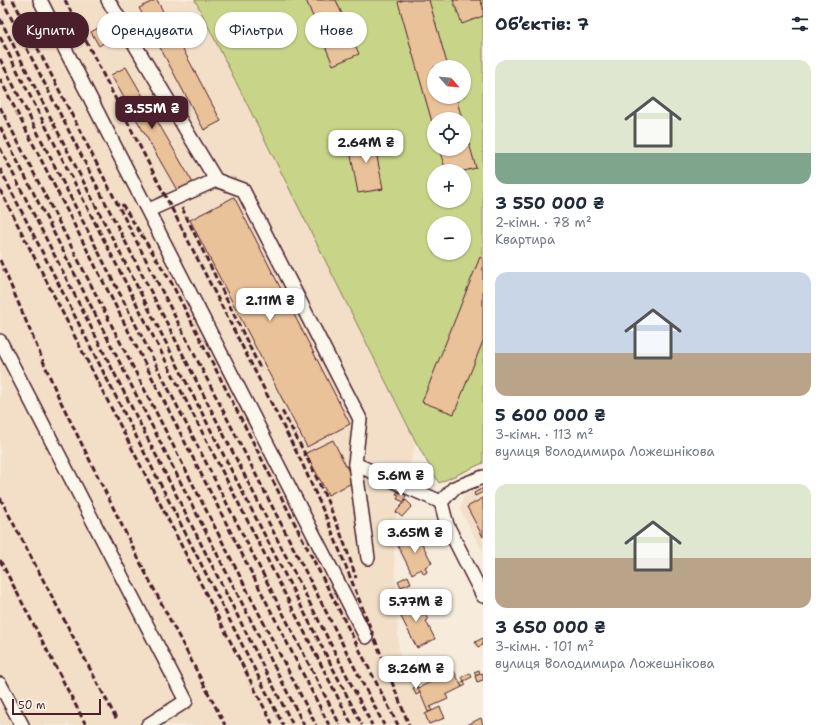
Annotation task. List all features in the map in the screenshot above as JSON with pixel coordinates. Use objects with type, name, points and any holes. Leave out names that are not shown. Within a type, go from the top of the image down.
[{"type":"street","points":[[40,0],[149,210],[366,637]]},
{"type":"street","points":[[108,0],[216,180],[243,190],[360,419],[355,464],[368,558]]},
{"type":"street","points":[[149,210],[216,180]]},
{"type":"street","points":[[0,341],[186,701],[148,725]]},
{"type":"street","points":[[355,464],[441,502]]},
{"type":"street","points":[[441,502],[454,488],[483,477]]},
{"type":"street","points":[[441,502],[447,525],[483,596]]},
{"type":"street","points":[[0,684],[22,725]]},
{"type":"shaded area","points":[[0,0],[195,0],[201,12],[97,12],[97,48],[207,48],[207,24],[215,40],[215,48],[219,48],[416,442],[393,527],[399,652],[433,725],[0,725]]},
{"type":"shaded area","points":[[483,487],[483,553],[460,509],[464,495]]},
{"type":"green space","points":[[195,0],[483,0],[483,463],[439,483],[416,442],[219,48],[297,48],[297,12],[215,12],[215,40],[207,24],[207,12],[201,12]]},
{"type":"building","points":[[157,0],[163,12],[141,12],[139,8]]},
{"type":"building","points":[[306,0],[336,0],[341,12],[311,12]]},
{"type":"building","points":[[404,0],[429,0],[446,60],[427,60],[427,104],[458,104],[460,112],[429,112],[398,2]]},
{"type":"building","points":[[453,0],[480,0],[483,7],[483,16],[462,24]]},
{"type":"building","points":[[97,29],[97,42],[91,32]]},
{"type":"building","points":[[160,48],[182,48],[221,121],[204,130]]},
{"type":"building","points":[[326,48],[356,48],[359,54],[333,65]]},
{"type":"building","points":[[126,67],[193,183],[178,192],[111,75]]},
{"type":"building","points":[[373,135],[383,189],[358,193],[348,140]]},
{"type":"building","points":[[471,150],[476,168],[471,169],[471,164],[444,164],[441,156],[471,156]]},
{"type":"building","points":[[234,197],[350,424],[307,447],[190,220]]},
{"type":"building","points":[[480,257],[483,259],[483,341],[454,414],[422,402]]},
{"type":"building","points":[[333,440],[354,482],[328,495],[306,453]]},
{"type":"building","points":[[483,488],[483,492],[475,496],[474,493]]},
{"type":"building","points":[[397,492],[406,495],[404,502],[397,499],[399,495],[396,494]]},
{"type":"building","points":[[483,498],[483,537],[467,507]]},
{"type":"building","points":[[406,500],[412,506],[402,517],[396,512]]},
{"type":"building","points":[[417,534],[432,563],[425,567],[427,572],[424,574],[421,569],[412,574],[397,544]]},
{"type":"building","points":[[408,576],[411,583],[401,587],[398,581]]},
{"type":"building","points":[[414,597],[423,615],[425,614],[428,620],[426,621],[435,639],[417,648],[396,607]]},
{"type":"building","points":[[483,638],[483,645],[478,647],[475,642]]},
{"type":"building","points":[[479,670],[480,674],[476,676],[474,672]]},
{"type":"building","points":[[454,671],[462,687],[446,695],[448,699],[430,707],[432,711],[428,712],[418,688]]},
{"type":"building","points":[[470,673],[472,677],[464,681],[462,677]]},
{"type":"building","points":[[483,673],[483,680],[477,682],[475,676]]},
{"type":"building","points":[[464,681],[466,685],[462,687],[460,683]]},
{"type":"building","points":[[417,686],[420,693],[416,695],[413,688]]},
{"type":"building","points":[[440,707],[445,718],[429,724],[425,714]]},
{"type":"building","points":[[481,718],[483,725],[467,725]]},
{"type":"railway","points":[[2,0],[372,725]]},
{"type":"railway","points":[[13,0],[384,725]]},
{"type":"railway","points":[[65,0],[302,463],[327,519],[409,725]]},
{"type":"railway","points":[[0,19],[362,725]]},
{"type":"railway","points":[[0,37],[352,725]]},
{"type":"railway","points":[[0,59],[340,725]]},
{"type":"railway","points":[[0,79],[329,725]]},
{"type":"railway","points":[[0,107],[316,725]]},
{"type":"railway","points":[[0,127],[304,725]]},
{"type":"railway","points":[[0,148],[293,725]]},
{"type":"railway","points":[[0,169],[283,725]]},
{"type":"railway","points":[[0,190],[273,725]]},
{"type":"railway","points":[[122,204],[171,282],[398,725]]},
{"type":"railway","points":[[182,208],[261,370]]},
{"type":"railway","points":[[0,260],[58,396],[144,570],[225,725]]},
{"type":"railway","points":[[282,411],[304,452],[333,513],[356,578]]},
{"type":"railway","points":[[0,498],[117,720]]},
{"type":"railway","points":[[0,560],[86,725]]}]
